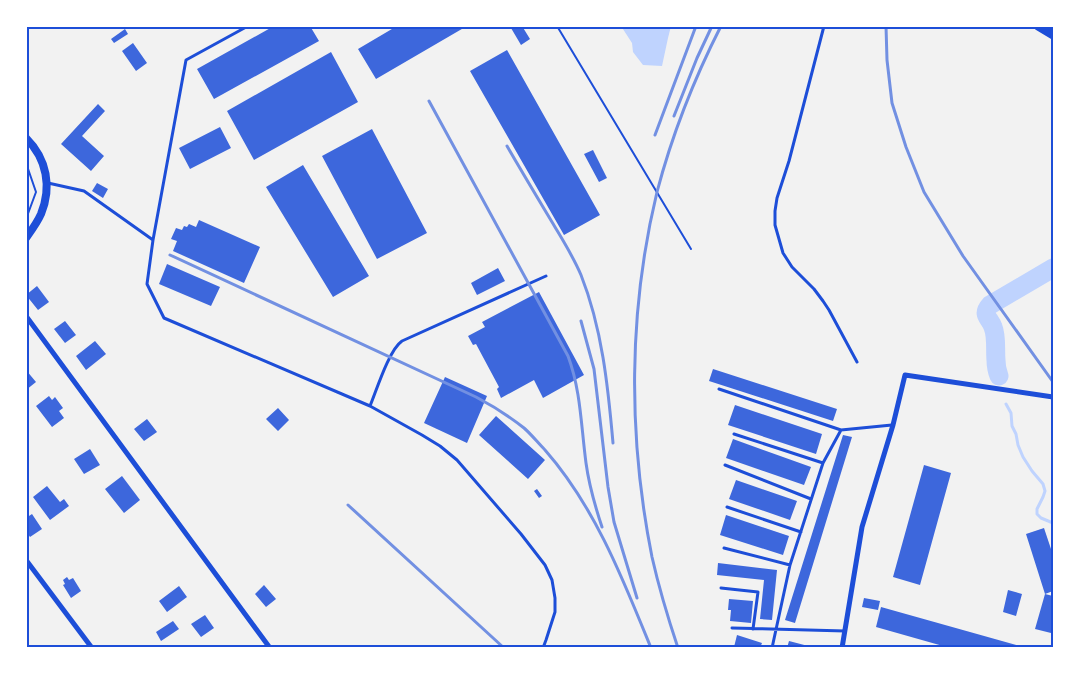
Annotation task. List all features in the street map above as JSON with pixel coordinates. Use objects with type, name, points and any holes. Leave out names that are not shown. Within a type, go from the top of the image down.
[{"type":"main road","points":[[1038,26],[1053,35]]},
{"type":"street","points":[[26,138],[34,146],[43,164],[47,183],[46,195],[40,216],[26,238]]},
{"type":"street","points":[[26,316],[270,648]]},
{"type":"street","points":[[842,648],[862,527],[893,424],[905,375],[1053,397]]},
{"type":"street","points":[[26,560],[92,648]]},
{"type":"lane","points":[[248,26],[186,60],[153,240],[147,284],[164,318],[370,406],[440,446],[457,460],[522,534],[545,565],[552,580],[555,612],[543,648]]},
{"type":"lane","points":[[824,26],[789,161],[777,198],[775,225],[783,253],[792,267],[823,300],[857,362]]},
{"type":"lane","points":[[47,183],[84,191],[153,240]]},
{"type":"lane","points":[[370,406],[390,356],[402,341],[546,276]]},
{"type":"lane","points":[[719,389],[841,430],[893,424]]},
{"type":"lane","points":[[772,648],[790,565],[823,463],[841,430]]},
{"type":"lane","points":[[734,434],[823,463]]},
{"type":"lane","points":[[724,465],[811,499]]},
{"type":"lane","points":[[727,506],[801,532]]},
{"type":"lane","points":[[724,548],[790,565]]},
{"type":"lane","points":[[721,588],[758,592],[753,629]]},
{"type":"lane","points":[[732,628],[845,631]]},
{"type":"path","points":[[557,26],[691,249]]},
{"type":"path","points":[[26,163],[36,192],[26,219]]},
{"type":"water","points":[[621,26],[671,26],[662,66],[643,65],[633,52],[632,43]]},
{"type":"building","points":[[274,26],[310,26],[319,41],[214,99],[197,69]]},
{"type":"building","points":[[397,26],[467,26],[376,79],[358,49]]},
{"type":"building","points":[[522,26],[530,39],[521,45],[511,28]]},
{"type":"building","points":[[125,29],[128,34],[114,43],[111,39]]},
{"type":"building","points":[[133,43],[147,63],[136,71],[122,51]]},
{"type":"building","points":[[507,50],[600,215],[564,235],[470,71]]},
{"type":"building","points":[[331,52],[358,102],[254,160],[227,111]]},
{"type":"building","points":[[98,104],[105,111],[82,136],[104,156],[91,171],[61,144]]},
{"type":"building","points":[[220,127],[231,148],[190,169],[179,148]]},
{"type":"building","points":[[372,129],[427,233],[377,259],[322,156]]},
{"type":"building","points":[[593,150],[607,178],[599,182],[584,154]]},
{"type":"building","points":[[303,165],[369,276],[333,297],[266,187]]},
{"type":"building","points":[[97,183],[108,189],[103,198],[92,191]]},
{"type":"building","points":[[199,220],[260,247],[244,283],[173,251],[177,241],[171,239],[176,228],[182,230],[184,226],[187,227],[189,224],[196,227]]},
{"type":"building","points":[[167,264],[220,287],[211,306],[159,284]]},
{"type":"building","points":[[498,268],[505,281],[477,295],[471,283]]},
{"type":"building","points":[[37,286],[49,302],[38,310],[26,295]]},
{"type":"building","points":[[539,292],[584,375],[543,398],[534,380],[501,398],[497,389],[499,387],[476,344],[473,345],[468,336],[485,327],[482,322]]},
{"type":"building","points":[[65,321],[76,335],[65,343],[54,329]]},
{"type":"building","points":[[95,341],[106,354],[86,370],[76,356]]},
{"type":"building","points":[[713,369],[837,409],[833,421],[709,381]]},
{"type":"building","points":[[26,370],[36,382],[26,390]]},
{"type":"building","points":[[445,377],[487,396],[467,443],[424,423]]},
{"type":"building","points":[[49,396],[52,400],[55,397],[63,408],[59,411],[64,418],[52,427],[36,406]]},
{"type":"building","points":[[735,405],[822,434],[816,454],[728,425]]},
{"type":"building","points":[[278,408],[289,420],[278,431],[266,419]]},
{"type":"building","points":[[496,416],[545,460],[528,479],[479,435]]},
{"type":"building","points":[[147,419],[157,432],[144,441],[134,429]]},
{"type":"building","points":[[843,435],[852,437],[795,623],[785,620]]},
{"type":"building","points":[[733,439],[811,467],[804,485],[726,458]]},
{"type":"building","points":[[90,449],[100,465],[84,474],[74,459]]},
{"type":"building","points":[[924,465],[951,473],[920,585],[893,577]]},
{"type":"building","points":[[122,476],[140,500],[124,513],[105,489]]},
{"type":"building","points":[[736,480],[797,501],[790,520],[729,499]]},
{"type":"building","points":[[47,486],[60,502],[64,499],[69,506],[50,520],[33,497]]},
{"type":"building","points":[[537,489],[542,496],[539,498],[534,491]]},
{"type":"building","points":[[32,514],[42,529],[30,537],[26,531],[26,518]]},
{"type":"building","points":[[726,515],[789,536],[783,555],[720,535]]},
{"type":"building","points":[[1044,528],[1053,555],[1053,591],[1045,594],[1026,534]]},
{"type":"building","points":[[718,563],[777,570],[772,620],[760,619],[764,580],[717,575]]},
{"type":"building","points":[[67,577],[69,580],[73,578],[81,591],[71,598],[63,585],[65,584],[63,580]]},
{"type":"building","points":[[264,585],[276,599],[266,607],[255,594]]},
{"type":"building","points":[[179,586],[187,597],[167,612],[159,601]]},
{"type":"building","points":[[1008,590],[1022,594],[1016,616],[1003,612]]},
{"type":"building","points":[[1045,594],[1053,596],[1053,629],[1051,633],[1035,629]]},
{"type":"building","points":[[864,598],[880,601],[878,610],[862,607]]},
{"type":"building","points":[[729,599],[753,601],[751,623],[730,621]]},
{"type":"building","points":[[881,607],[1023,648],[950,648],[876,627]]},
{"type":"building","points":[[205,615],[214,628],[201,637],[191,624]]},
{"type":"building","points":[[173,621],[179,629],[161,641],[156,632]]},
{"type":"building","points":[[737,635],[762,643],[760,648],[734,647]]},
{"type":"building","points":[[789,641],[812,647],[812,648],[787,648]]},
{"type":"waterway","points":[[999,376],[996,364],[995,335],[986,314],[987,308],[1053,268]]},
{"type":"waterway","points":[[1006,404],[1011,413],[1012,426],[1023,457],[1043,484],[1045,491],[1037,509],[1037,514],[1041,518],[1053,523]]},
{"type":"railway","points":[[655,135],[696,26]]},
{"type":"railway","points":[[674,116],[712,26]]},
{"type":"railway","points":[[678,648],[655,569],[644,512],[635,420],[636,329],[647,237],[657,192],[684,108],[721,26]]},
{"type":"railway","points":[[886,26],[887,60],[892,103],[906,147],[924,192],[963,256],[1053,382]]},
{"type":"railway","points":[[429,101],[568,356],[576,382],[589,479],[602,527]]},
{"type":"railway","points":[[507,146],[571,254],[581,275],[599,336],[609,400],[613,443]]},
{"type":"railway","points":[[170,255],[476,397],[513,419],[545,450],[579,495],[606,544],[651,648]]},
{"type":"railway","points":[[581,321],[594,369],[614,522],[637,598]]},
{"type":"railway","points":[[348,505],[504,648]]}]
